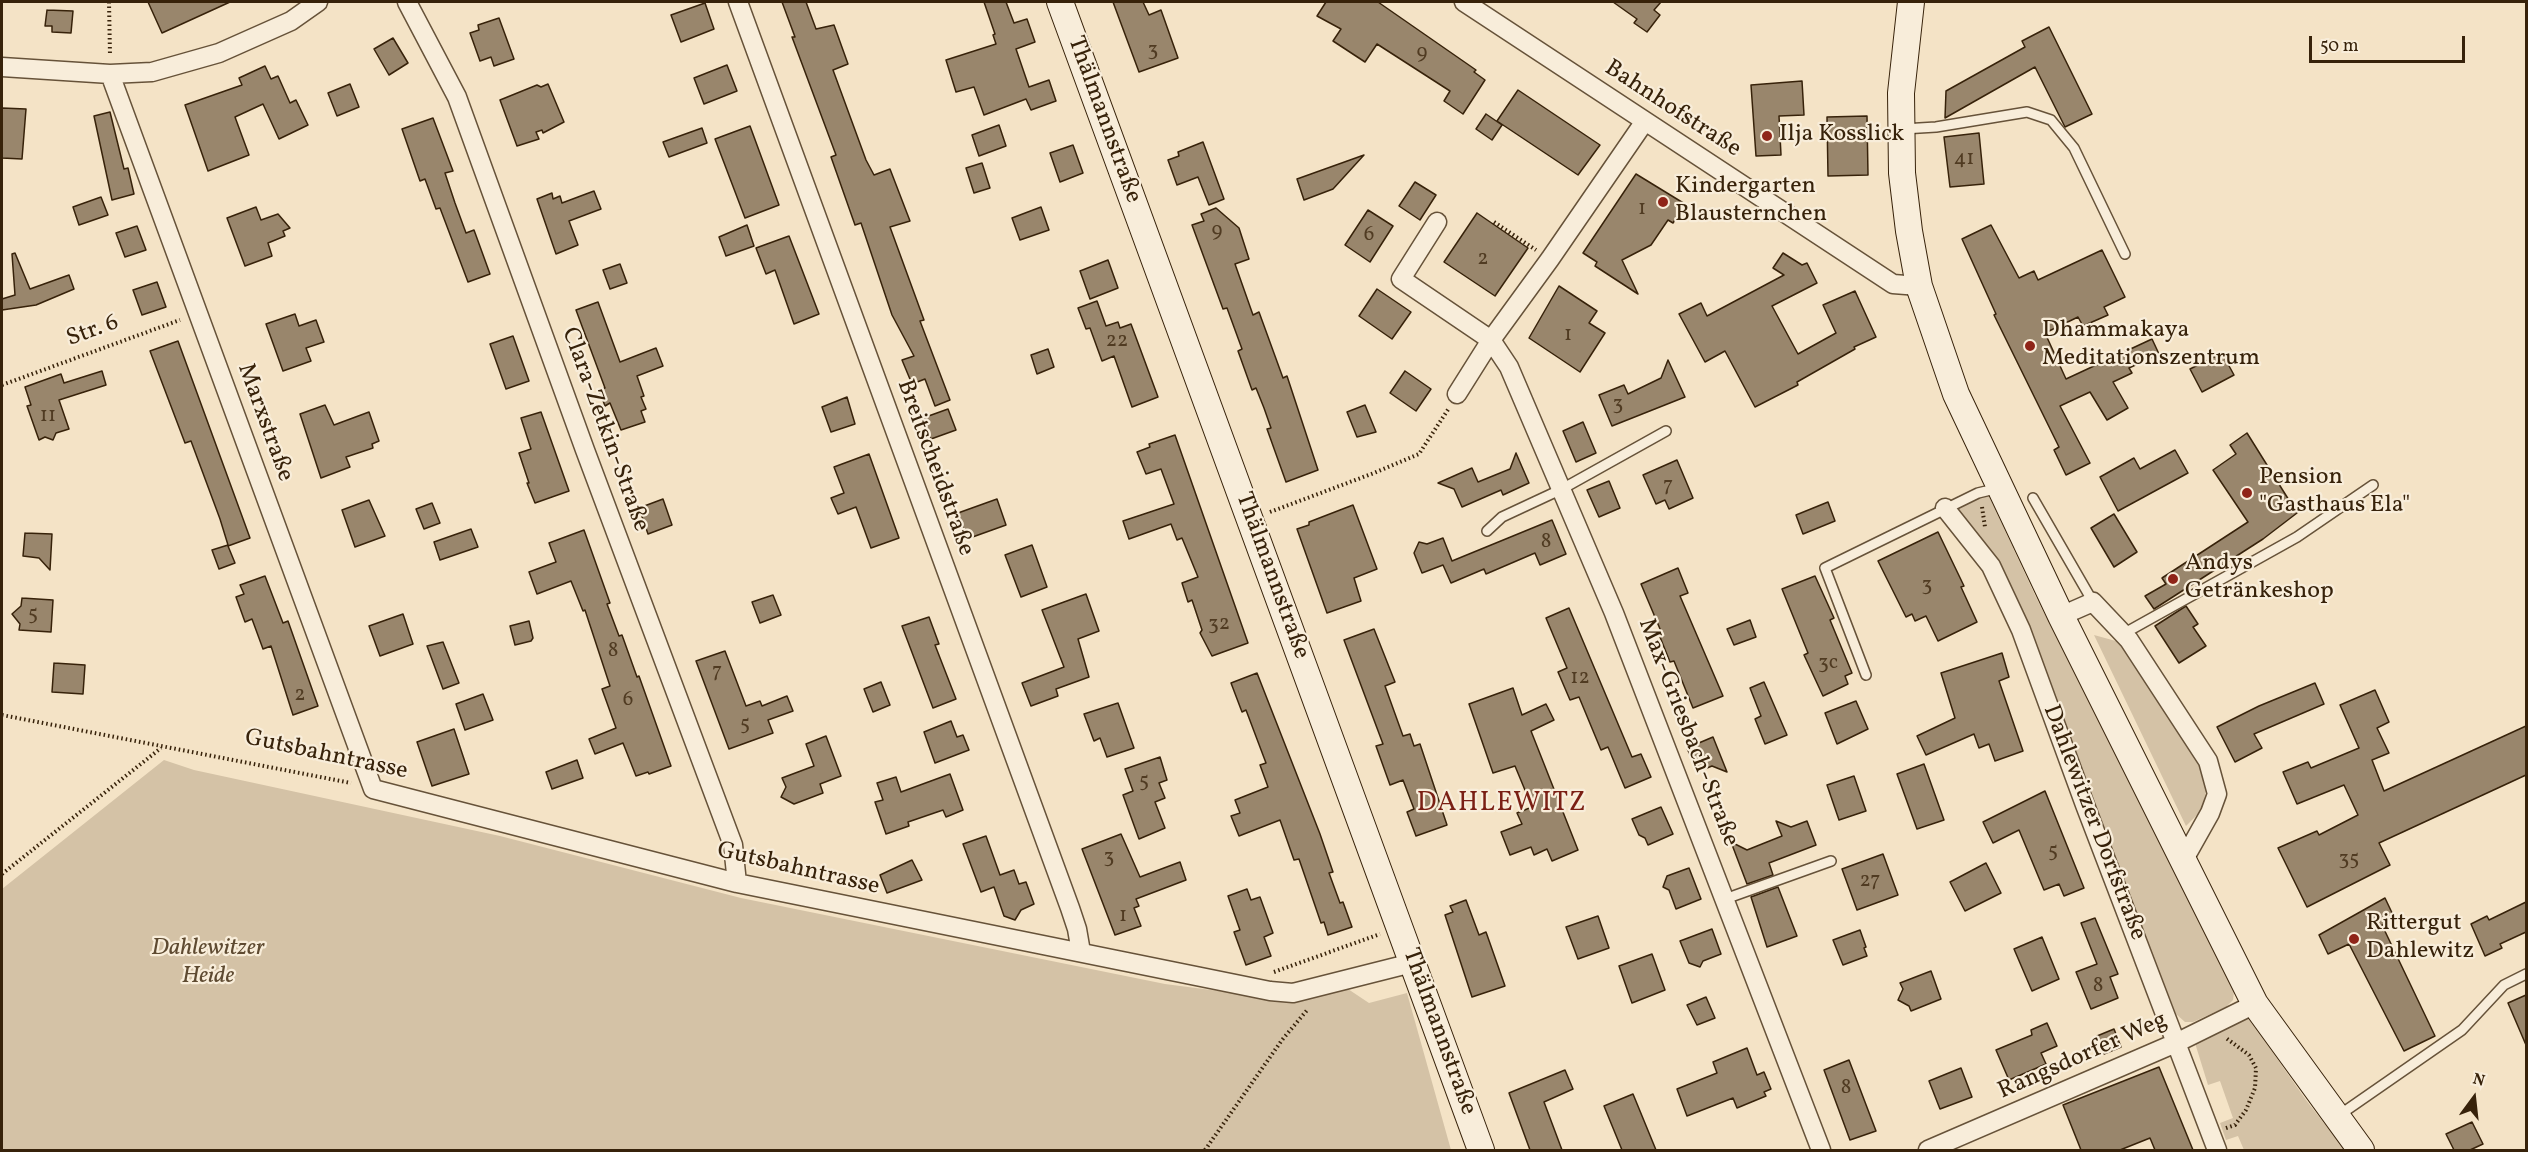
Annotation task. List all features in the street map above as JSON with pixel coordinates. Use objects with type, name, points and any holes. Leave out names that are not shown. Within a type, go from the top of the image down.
[{"type":"street","points":[[2,67],[110,74],[152,72],[219,53],[291,21],[318,2]]},
{"type":"street","name":"Clara-Zetkin-Straße","points":[[407,2],[455,90],[585,450],[733,845],[737,882]]},
{"type":"street","name":"Breitscheidstraße","points":[[738,2],[1070,908],[1081,952]]},
{"type":"street","name":"Thälmannstraße","points":[[1060,2],[1481,1150]]},
{"type":"street","name":"Bahnhofstraße","points":[[1464,2],[1893,284],[1919,286]]},
{"type":"street","points":[[1911,2],[1903,57],[1901,129],[1909,231],[1919,286],[1956,394],[2061,616],[2255,1004],[2361,1150]]},
{"type":"street","name":"Marxstraße","points":[[110,74],[373,789]]},
{"type":"street","points":[[1457,394],[1491,340],[1645,121]]},
{"type":"street","points":[[1437,222],[1401,279],[1491,340]]},
{"type":"street","name":"Max-Griesbach-Straße","points":[[1491,340],[1509,367],[1614,613],[1821,1150]]},
{"type":"street","name":"Dahlewitzer Dorfstraße","points":[[1945,508],[1991,566],[2006,594],[2085,805],[2178,1041],[2214,1142]]},
{"type":"street","points":[[2061,616],[2093,602],[2123,634],[2208,761],[2217,794],[2210,813],[2183,861]]},
{"type":"street","name":"Gutsbahntrasse","points":[[373,789],[737,882],[1270,991],[1293,993],[1412,963]]},
{"type":"street","name":"Rangsdorfer Weg","points":[[1928,1150],[2178,1041],[2255,1004]]},
{"type":"lane","points":[[1901,129],[1936,127],[2027,112],[2051,120],[2074,148],[2125,254]]},
{"type":"lane","points":[[1487,531],[1502,518],[1562,489],[1666,431]]},
{"type":"lane","points":[[2123,634],[2297,537],[2373,485]]},
{"type":"lane","points":[[1866,675],[1825,568],[1945,508],[1978,493],[2000,488]]},
{"type":"lane","points":[[2033,498],[2093,602]]},
{"type":"lane","points":[[1725,899],[1831,861]]},
{"type":"lane","points":[[2336,1118],[2462,1030],[2504,985],[2526,974]]},
{"type":"path","points":[[109,2],[110,74]]},
{"type":"path","points":[[1494,222],[1550,259]]},
{"type":"path","name":"Str. 6","points":[[2,385],[198,313]]},
{"type":"path","points":[[1250,520],[1419,454],[1457,394]]},
{"type":"path","name":"Gutsbahntrasse","points":[[2,715],[176,751],[292,770],[373,789]]},
{"type":"path","points":[[2,874],[161,748]]},
{"type":"path","points":[[1272,972],[1386,932]]},
{"type":"path","points":[[1205,1150],[1282,1040],[1327,985]]},
{"type":"path","points":[[2214,1142],[2235,1125],[2246,1110],[2255,1088],[2256,1068],[2249,1055],[2234,1046],[2226,1037],[2219,1022]]},
{"type":"green space","points":[[1988,494],[2035,595],[2234,992],[2233,1000],[2226,1007],[2193,1022],[2185,1022],[2176,1014],[2066,738],[2036,644],[2017,600],[1993,558],[1955,509]]},
{"type":"green space","points":[[2094,635],[2123,643],[2198,760],[2206,790],[2202,810],[2186,826]]},
{"type":"green space","name":"Dahlewitzer Heide","points":[[164,760],[194,770],[500,836],[741,898],[1165,984],[1288,1000],[1348,989],[1369,1003],[1407,993],[1451,1150],[2,1150],[2,889]]},
{"type":"green space","points":[[2248,1017],[2306,1100],[2345,1150],[2244,1150],[2238,1136],[2226,1140],[2220,1123],[2233,1118],[2220,1081],[2208,1085],[2195,1043]]},
{"type":"building","points":[[148,2],[230,2],[162,33]]},
{"type":"building","points":[[782,2],[806,2],[816,29],[834,25],[848,64],[833,70],[866,160],[874,175],[890,169],[910,221],[890,227],[924,320],[920,321],[950,400],[935,406],[925,379],[912,384],[902,360],[914,356],[892,315],[861,223],[855,225],[831,157],[836,155],[792,37],[795,37]]},
{"type":"building","points":[[984,2],[1006,2],[1014,23],[1027,19],[1035,42],[1016,49],[1029,87],[1049,80],[1056,101],[1031,110],[1026,99],[984,115],[974,87],[956,92],[946,60],[996,44]]},
{"type":"building","points":[[1113,2],[1143,2],[1149,15],[1161,10],[1178,58],[1139,72]]},
{"type":"building","points":[[1326,2],[1378,2],[1476,70],[1474,72],[1485,80],[1463,114],[1444,101],[1450,91],[1377,44],[1365,62],[1333,41],[1341,29],[1317,16]]},
{"type":"building","points":[[1613,2],[1661,2],[1654,10],[1660,15],[1647,32],[1634,23],[1637,19]]},
{"type":"building","points":[[705,3],[714,29],[681,42],[671,15]]},
{"type":"building","points":[[47,10],[73,11],[71,33],[52,32],[52,26],[45,26]]},
{"type":"building","points":[[499,18],[514,59],[494,66],[491,57],[480,61],[470,33],[479,30],[478,25]]},
{"type":"building","points":[[2049,27],[2092,114],[2065,127],[2035,67],[1945,118],[1946,91],[2025,47],[2022,41]]},
{"type":"building","points":[[393,38],[408,63],[389,75],[374,49]]},
{"type":"building","points":[[727,65],[737,91],[704,104],[694,78]]},
{"type":"building","points":[[265,66],[271,79],[278,76],[290,103],[296,100],[308,125],[279,139],[263,104],[235,117],[249,155],[208,171],[185,105],[242,85],[239,78]]},
{"type":"building","name":"Ilja Kosslick","points":[[1802,81],[1804,115],[1779,116],[1781,155],[1756,156],[1751,85]]},
{"type":"building","points":[[350,84],[359,107],[337,116],[328,93]]},
{"type":"building","points":[[548,84],[564,122],[543,133],[542,130],[536,132],[539,139],[517,146],[500,100],[537,85],[541,87]]},
{"type":"building","points":[[1518,90],[1600,145],[1578,175],[1497,121]]},
{"type":"building","points":[[2,108],[26,109],[22,159],[2,158]]},
{"type":"building","points":[[110,112],[124,169],[128,168],[134,194],[112,200],[94,116]]},
{"type":"building","points":[[1486,114],[1502,125],[1492,140],[1476,129]]},
{"type":"building","points":[[1867,116],[1868,175],[1828,176],[1827,117]]},
{"type":"building","points":[[433,118],[453,171],[445,173],[455,203],[466,233],[474,230],[490,274],[468,282],[440,208],[436,209],[425,179],[420,181],[402,129]]},
{"type":"building","points":[[999,125],[1006,146],[979,156],[972,135]]},
{"type":"building","points":[[750,126],[779,205],[745,218],[715,139]]},
{"type":"building","points":[[702,128],[707,143],[669,157],[663,142]]},
{"type":"building","points":[[1979,133],[1984,184],[1950,187],[1944,137]]},
{"type":"building","points":[[1203,142],[1224,199],[1209,205],[1198,177],[1177,185],[1168,160],[1179,156],[1178,152]]},
{"type":"building","points":[[1073,145],[1083,173],[1060,182],[1050,153]]},
{"type":"building","points":[[1364,155],[1333,189],[1304,200],[1297,179]]},
{"type":"building","points":[[982,163],[990,188],[974,193],[966,168]]},
{"type":"building","points":[[1636,174],[1685,204],[1673,223],[1668,220],[1651,245],[1622,260],[1638,294],[1595,266],[1597,262],[1583,253]]},
{"type":"building","points":[[1415,182],[1436,195],[1420,220],[1399,206]]},
{"type":"building","points":[[594,191],[601,209],[569,221],[578,245],[556,254],[537,199],[552,193],[553,199],[560,196],[562,203]]},
{"type":"building","points":[[101,197],[108,215],[79,225],[73,207]]},
{"type":"building","points":[[256,207],[261,220],[278,214],[290,228],[283,231],[285,236],[268,243],[272,256],[245,266],[227,218]]},
{"type":"building","points":[[1041,207],[1049,230],[1020,240],[1012,218]]},
{"type":"building","points":[[1216,208],[1239,228],[1249,259],[1235,264],[1253,315],[1259,312],[1283,378],[1287,376],[1318,470],[1286,482],[1267,429],[1271,428],[1264,408],[1256,388],[1252,390],[1238,351],[1242,349],[1227,308],[1223,309],[1192,225],[1204,221],[1201,214]]},
{"type":"building","points":[[1368,210],[1393,226],[1370,262],[1345,245]]},
{"type":"building","points":[[1477,213],[1528,248],[1495,296],[1444,262]]},
{"type":"building","points":[[747,225],[754,246],[726,256],[719,237]]},
{"type":"building","points":[[1991,225],[2019,278],[2034,271],[2038,280],[2102,250],[2125,297],[2104,307],[2108,315],[2083,326],[2078,317],[2045,333],[2066,379],[2152,339],[2159,354],[2129,368],[2132,373],[2113,382],[2128,408],[2107,420],[2090,392],[2060,406],[2090,463],[2066,475],[2054,450],[2059,447],[1994,315],[1996,314],[1962,239]]},
{"type":"building","points":[[137,226],[146,250],[125,257],[116,233]]},
{"type":"building","points":[[789,236],[819,314],[794,324],[775,270],[766,274],[756,248]]},
{"type":"building","points":[[15,253],[30,289],[69,275],[74,289],[36,305],[2,310],[2,299],[15,295],[12,254]]},
{"type":"building","points":[[1783,253],[1802,265],[1807,263],[1817,283],[1772,306],[1798,354],[1836,333],[1823,305],[1855,291],[1876,337],[1854,347],[1855,349],[1797,382],[1798,385],[1755,407],[1725,351],[1705,362],[1679,314],[1701,303],[1707,316],[1784,275],[1773,268]]},
{"type":"building","points":[[1108,260],[1118,288],[1090,299],[1080,271]]},
{"type":"building","points":[[620,264],[627,283],[610,289],[603,270]]},
{"type":"building","points":[[157,282],[166,307],[142,315],[133,290]]},
{"type":"building","points":[[1559,286],[1597,311],[1589,323],[1605,333],[1580,372],[1529,338]]},
{"type":"building","points":[[1377,289],[1411,312],[1392,339],[1359,316]]},
{"type":"building","points":[[1097,301],[1106,326],[1118,322],[1120,328],[1131,324],[1158,397],[1132,407],[1114,356],[1102,361],[1090,328],[1086,329],[1078,308]]},
{"type":"building","points":[[598,302],[620,362],[656,348],[663,366],[637,376],[644,396],[641,397],[646,409],[641,411],[645,422],[621,430],[610,403],[605,406],[599,390],[605,388],[576,310]]},
{"type":"building","points":[[295,314],[299,326],[316,320],[324,342],[306,348],[311,361],[283,371],[266,324]]},
{"type":"building","points":[[513,336],[529,381],[506,389],[490,344]]},
{"type":"building","points":[[178,341],[250,538],[228,546],[235,563],[219,569],[212,550],[228,545],[220,519],[191,441],[185,443],[150,351]]},
{"type":"building","points":[[1048,349],[1054,367],[1037,374],[1031,355]]},
{"type":"building","points":[[2222,353],[2234,375],[2202,392],[2190,369]]},
{"type":"building","points":[[1668,360],[1685,397],[1612,426],[1599,395],[1624,385],[1628,394],[1661,378]]},
{"type":"building","points":[[102,371],[106,385],[59,400],[69,429],[56,433],[53,440],[45,437],[39,440],[27,406],[31,405],[25,387],[61,374],[64,383]]},
{"type":"building","points":[[1405,371],[1431,389],[1416,411],[1390,393]]},
{"type":"building","points":[[847,397],[855,424],[831,432],[822,407]]},
{"type":"building","points":[[325,405],[334,425],[369,412],[379,441],[372,444],[373,448],[346,457],[350,467],[321,478],[300,414]]},
{"type":"building","points":[[1365,405],[1376,432],[1357,437],[1347,412]]},
{"type":"building","points":[[948,409],[956,430],[931,439],[923,418]]},
{"type":"building","points":[[541,412],[569,491],[535,503],[519,453],[531,449],[521,418]]},
{"type":"building","points":[[1583,422],[1596,453],[1576,462],[1563,431]]},
{"type":"building","points":[[2247,433],[2297,513],[2263,539],[2154,609],[2145,596],[2166,584],[2162,578],[2248,522],[2213,470],[2236,454],[2230,445]]},
{"type":"building","points":[[1175,435],[1248,643],[1212,656],[1200,633],[1202,630],[1192,600],[1188,602],[1182,583],[1198,577],[1182,538],[1177,540],[1171,524],[1129,539],[1123,521],[1174,504],[1161,469],[1146,474],[1137,452],[1150,447],[1149,444]]},
{"type":"building","points":[[2175,450],[2188,473],[2118,511],[2100,477],[2134,458],[2140,469]]},
{"type":"building","points":[[1516,453],[1529,483],[1503,495],[1501,490],[1462,507],[1454,489],[1438,483],[1472,468],[1478,482],[1510,469]]},
{"type":"building","points":[[869,454],[899,538],[871,548],[856,507],[838,514],[831,498],[844,493],[834,467]]},
{"type":"building","points":[[1677,460],[1693,498],[1669,509],[1665,500],[1656,504],[1643,475]]},
{"type":"building","points":[[1609,481],[1620,508],[1599,517],[1587,490]]},
{"type":"building","points":[[663,499],[672,525],[648,534],[639,508]]},
{"type":"building","points":[[997,499],[1006,525],[967,539],[958,513]]},
{"type":"building","points":[[369,500],[385,536],[355,547],[342,510]]},
{"type":"building","points":[[1828,502],[1835,521],[1803,534],[1796,515]]},
{"type":"building","points":[[432,503],[440,523],[424,529],[416,509]]},
{"type":"building","points":[[1353,505],[1377,569],[1354,578],[1361,601],[1327,613],[1297,529]]},
{"type":"building","points":[[2114,514],[2137,552],[2114,567],[2091,528]]},
{"type":"building","points":[[1552,520],[1566,554],[1540,565],[1535,553],[1486,574],[1484,569],[1451,583],[1443,565],[1422,573],[1414,553],[1419,542],[1427,544],[1443,538],[1452,561]]},
{"type":"building","points":[[471,529],[478,547],[440,560],[434,542]]},
{"type":"building","points":[[584,530],[610,603],[607,604],[619,636],[622,635],[637,677],[639,676],[671,766],[649,774],[648,772],[636,776],[623,743],[595,754],[589,739],[616,728],[602,689],[610,686],[585,610],[583,611],[571,581],[537,594],[529,572],[556,562],[549,543]]},
{"type":"building","points":[[1938,532],[1964,586],[1961,587],[1977,622],[1938,641],[1926,616],[1915,621],[1912,614],[1906,617],[1878,561]]},
{"type":"building","points":[[25,533],[52,534],[50,570],[39,558],[23,556]]},
{"type":"building","points":[[1032,545],[1047,587],[1021,597],[1005,555]]},
{"type":"building","points":[[1678,568],[1688,593],[1680,596],[1723,696],[1693,708],[1674,661],[1670,662],[1660,637],[1663,636],[1641,584]]},
{"type":"building","points":[[265,576],[283,623],[288,621],[318,706],[293,715],[271,646],[263,649],[252,619],[245,622],[236,597],[244,594],[240,585]]},
{"type":"building","points":[[1815,576],[1834,618],[1830,620],[1852,673],[1845,676],[1848,684],[1823,696],[1804,655],[1808,653],[1782,589]]},
{"type":"building","points":[[1086,594],[1099,631],[1078,639],[1089,677],[1056,689],[1058,696],[1031,706],[1022,683],[1064,667],[1042,610]]},
{"type":"building","points":[[773,595],[781,615],[760,623],[752,602]]},
{"type":"building","points":[[22,598],[53,600],[51,632],[19,630],[20,624],[12,614],[21,606]]},
{"type":"building","points":[[2186,606],[2198,624],[2193,627],[2206,646],[2179,663],[2155,626]]},
{"type":"building","points":[[1569,608],[1632,757],[1641,754],[1651,777],[1625,788],[1608,747],[1601,750],[1579,697],[1570,700],[1558,672],[1567,668],[1546,618]]},
{"type":"building","points":[[403,614],[413,644],[380,656],[369,626]]},
{"type":"building","points":[[929,617],[939,644],[935,645],[956,699],[933,708],[902,626]]},
{"type":"building","points":[[1750,620],[1756,637],[1734,645],[1727,629]]},
{"type":"building","points":[[529,621],[533,638],[531,641],[515,645],[510,626]]},
{"type":"building","points":[[1374,629],[1395,682],[1385,686],[1403,736],[1410,734],[1414,746],[1420,744],[1447,825],[1416,836],[1407,812],[1414,809],[1403,780],[1390,785],[1376,746],[1383,744],[1344,640]]},
{"type":"building","points":[[443,642],[459,683],[443,689],[427,646]]},
{"type":"building","points":[[725,651],[746,706],[760,701],[762,706],[787,696],[793,711],[768,720],[773,733],[729,749],[696,661]]},
{"type":"building","points":[[2002,653],[2009,677],[1999,681],[2023,751],[1995,761],[1989,744],[1979,748],[1974,734],[1926,755],[1917,736],[1955,718],[1941,673]]},
{"type":"building","points":[[54,663],[85,665],[83,694],[52,692]]},
{"type":"building","points":[[1257,673],[1320,834],[1333,872],[1329,873],[1340,903],[1343,902],[1352,927],[1328,935],[1324,922],[1321,923],[1299,859],[1294,860],[1280,820],[1239,836],[1231,816],[1240,813],[1235,800],[1268,787],[1260,765],[1266,763],[1246,710],[1242,712],[1231,683]]},
{"type":"building","points":[[881,682],[890,705],[873,712],[864,689]]},
{"type":"building","points":[[1764,682],[1787,735],[1765,744],[1755,719],[1761,716],[1750,688]]},
{"type":"building","points":[[2315,683],[2324,704],[2254,734],[2262,748],[2235,762],[2217,727],[2259,706]]},
{"type":"building","points":[[1513,688],[1522,715],[1546,704],[1554,720],[1531,731],[1578,850],[1552,861],[1547,849],[1534,855],[1531,847],[1510,855],[1501,832],[1522,824],[1517,813],[1532,807],[1515,766],[1493,773],[1469,704]]},
{"type":"building","points":[[2375,690],[2389,722],[2377,728],[2389,753],[2372,760],[2384,791],[2526,726],[2526,775],[2379,843],[2390,865],[2307,907],[2278,848],[2317,831],[2319,835],[2358,815],[2344,785],[2297,804],[2283,772],[2308,762],[2311,768],[2359,748],[2340,705]]},
{"type":"building","points":[[483,694],[493,720],[465,730],[456,704]]},
{"type":"building","points":[[1856,701],[1868,729],[1837,744],[1825,713]]},
{"type":"building","points":[[1118,703],[1134,748],[1107,757],[1100,738],[1094,741],[1084,714]]},
{"type":"building","points":[[951,721],[957,737],[963,735],[969,750],[935,763],[924,732]]},
{"type":"building","points":[[454,729],[469,774],[432,786],[417,742]]},
{"type":"building","points":[[826,736],[841,776],[820,784],[823,793],[794,804],[781,797],[786,787],[782,778],[814,766],[806,744]]},
{"type":"building","points":[[1713,737],[1727,772],[1712,766],[1697,772],[1687,748]]},
{"type":"building","points":[[1160,757],[1167,780],[1159,783],[1165,798],[1155,802],[1165,828],[1139,839],[1123,795],[1133,791],[1125,769]]},
{"type":"building","points":[[577,760],[583,778],[552,789],[546,772]]},
{"type":"building","points":[[1924,764],[1944,820],[1917,829],[1897,774]]},
{"type":"building","points":[[950,774],[963,810],[946,817],[943,810],[908,822],[909,826],[886,834],[875,802],[883,800],[877,783],[896,777],[901,792]]},
{"type":"building","points":[[1854,776],[1866,811],[1839,820],[1827,785]]},
{"type":"building","points":[[2045,791],[2084,888],[2064,896],[2059,884],[2044,890],[2019,830],[1993,843],[1983,822]]},
{"type":"building","points":[[1661,807],[1673,834],[1648,845],[1645,838],[1639,835],[1632,819]]},
{"type":"building","points":[[1776,821],[1791,827],[1807,821],[1816,845],[1769,863],[1773,875],[1747,884],[1731,842],[1747,850],[1782,836]]},
{"type":"building","points":[[1121,834],[1140,877],[1180,862],[1186,880],[1136,899],[1139,906],[1134,908],[1141,926],[1115,935],[1082,849]]},
{"type":"building","points":[[986,836],[1000,875],[1014,870],[1019,884],[1026,882],[1034,904],[1021,910],[1015,920],[1004,916],[994,887],[981,892],[963,844]]},
{"type":"building","points":[[1883,854],[1898,895],[1857,910],[1842,869]]},
{"type":"building","points":[[912,860],[922,880],[887,893],[880,875]]},
{"type":"building","points":[[1986,863],[2001,893],[1965,911],[1950,882]]},
{"type":"building","points":[[1689,868],[1701,899],[1676,909],[1669,890],[1663,887],[1667,876]]},
{"type":"building","points":[[1778,887],[1797,936],[1767,947],[1751,897]]},
{"type":"building","points":[[1247,889],[1251,900],[1260,897],[1273,933],[1264,937],[1271,956],[1246,965],[1234,932],[1240,930],[1228,896]]},
{"type":"building","points":[[2385,898],[2394,917],[2382,925],[2435,1036],[2404,1051],[2349,944],[2328,954],[2319,935]]},
{"type":"building","points":[[1466,900],[1479,935],[1486,932],[1505,986],[1472,997],[1445,915],[1453,912],[1450,906]]},
{"type":"building","points":[[2526,902],[2526,932],[2500,944],[2502,948],[2485,956],[2471,924],[2487,916],[2489,920]]},
{"type":"building","points":[[1598,916],[1609,948],[1578,959],[1566,927]]},
{"type":"building","points":[[2095,918],[2118,974],[2110,977],[2118,998],[2091,1009],[2076,972],[2097,964],[2081,923]]},
{"type":"building","points":[[1712,929],[1721,954],[1703,961],[1700,967],[1689,963],[1680,941]]},
{"type":"building","points":[[1860,930],[1867,956],[1843,965],[1833,940]]},
{"type":"building","points":[[2042,937],[2059,979],[2032,991],[2014,949]]},
{"type":"building","points":[[1652,954],[1665,990],[1632,1003],[1619,966]]},
{"type":"building","points":[[1931,971],[1941,999],[1911,1011],[1909,1006],[1898,1000],[1903,989],[1900,983]]},
{"type":"building","points":[[2526,995],[2526,1045],[2508,1003]]},
{"type":"building","points":[[1706,997],[1715,1018],[1697,1025],[1687,1005]]},
{"type":"building","points":[[2047,1023],[2057,1046],[2041,1053],[2046,1064],[2009,1080],[1996,1050],[2032,1035],[2031,1030]]},
{"type":"building","points":[[2114,1029],[2121,1047],[2104,1054],[2097,1036]]},
{"type":"building","points":[[1747,1048],[1757,1075],[1764,1072],[1771,1089],[1764,1092],[1766,1096],[1737,1108],[1733,1098],[1687,1116],[1677,1089],[1717,1073],[1713,1062]]},
{"type":"building","points":[[1849,1060],[1876,1131],[1850,1140],[1824,1070]]},
{"type":"building","points":[[2159,1067],[2193,1150],[2155,1150],[2150,1138],[2120,1150],[2081,1150],[2063,1105]]},
{"type":"building","points":[[1961,1068],[1972,1097],[1940,1109],[1929,1081]]},
{"type":"building","points":[[1565,1070],[1573,1089],[1544,1102],[1562,1150],[1530,1150],[1509,1093]]},
{"type":"building","points":[[1633,1094],[1656,1150],[1622,1150],[1604,1106]]},
{"type":"building","points":[[2472,1122],[2483,1144],[2470,1150],[2454,1150],[2446,1134]]},
{"type":"place","name":"Ilja Kosslick","points":[[1767,136]]},
{"type":"place","name":"Kindergarten Blausternchen","points":[[1663,202]]},
{"type":"place","name":"Dhammakaya Meditationszentrum","points":[[2030,346]]},
{"type":"place","name":"Pension \"Gasthaus Ela\"","points":[[2247,493]]},
{"type":"place","name":"Andys Getränkeshop","points":[[2173,579]]},
{"type":"place","name":"Rittergut Dahlewitz","points":[[2354,939]]},
{"type":"district","name":"DAHLEWITZ","points":[[1502,805]]}]
